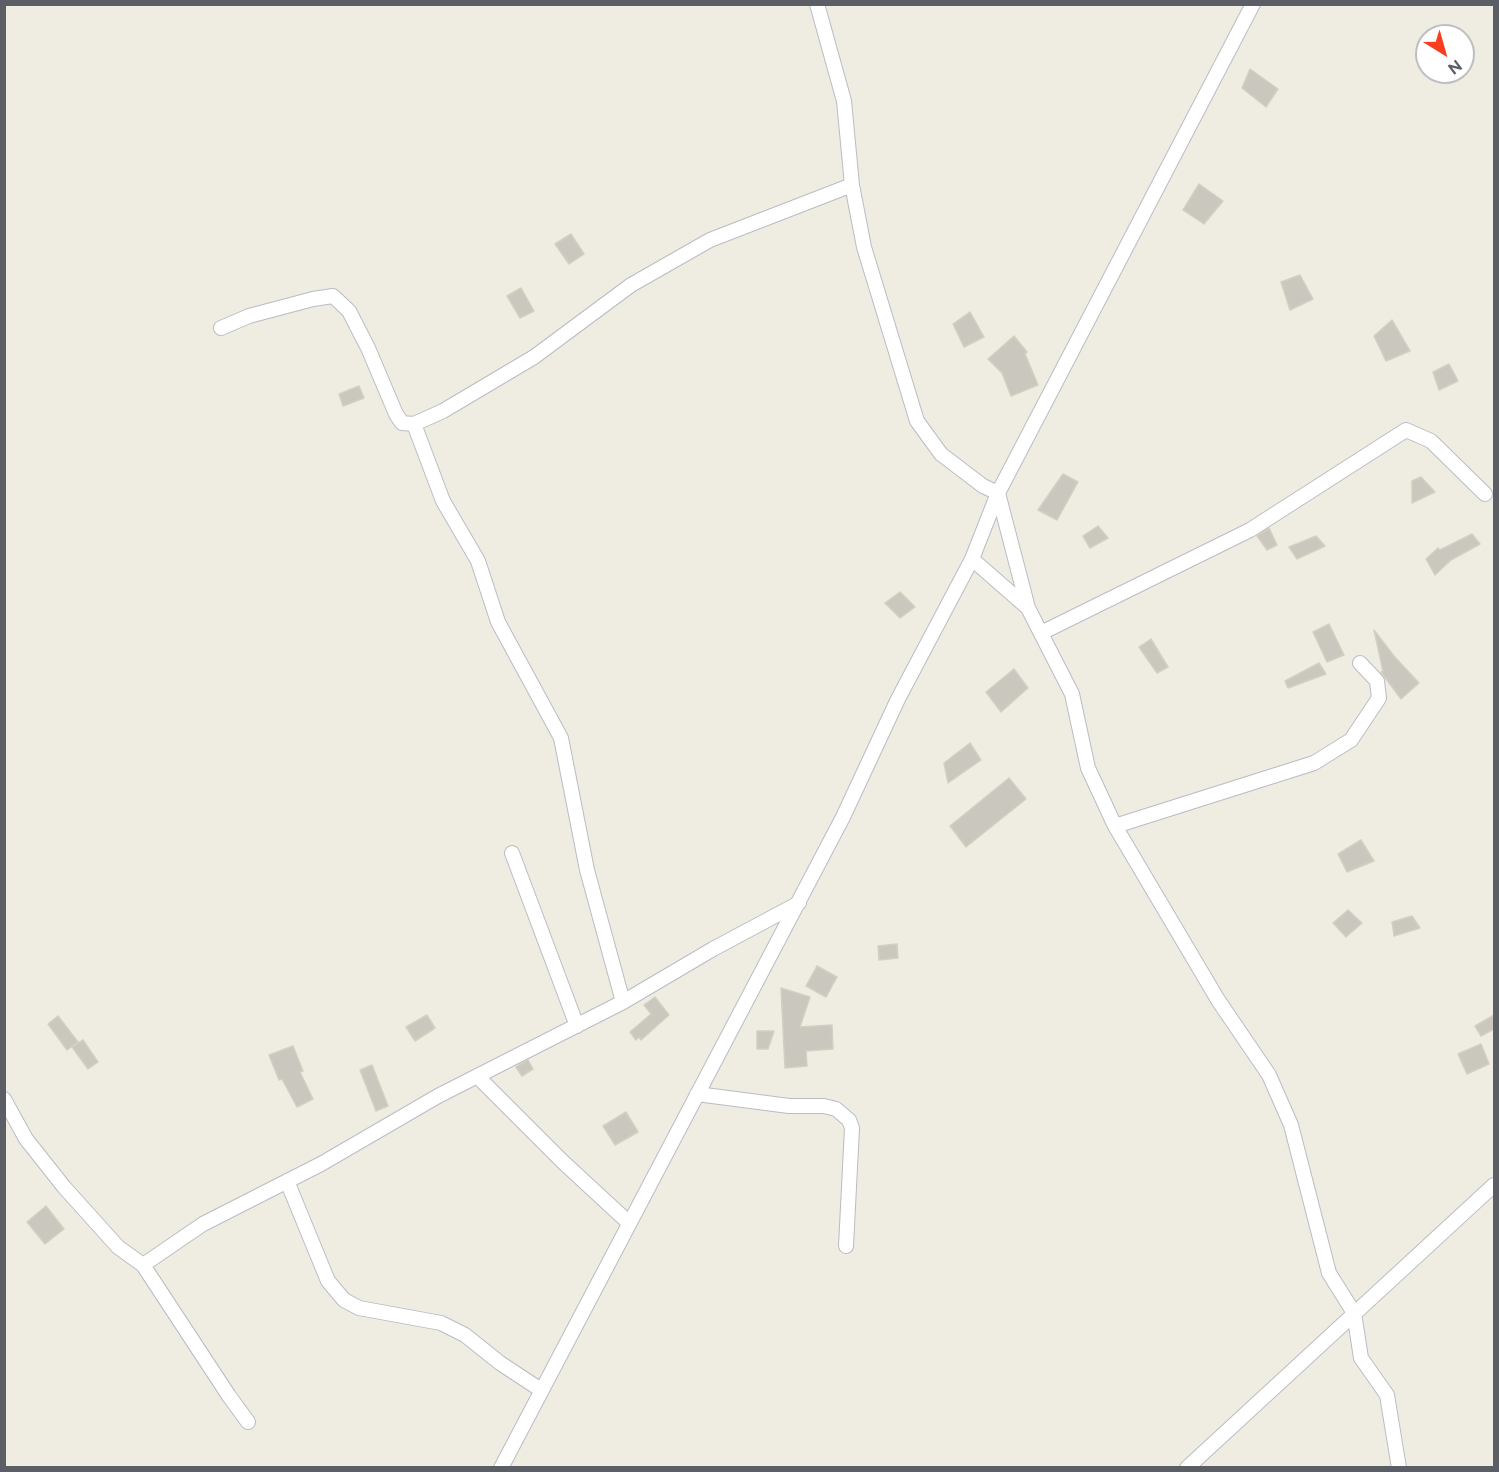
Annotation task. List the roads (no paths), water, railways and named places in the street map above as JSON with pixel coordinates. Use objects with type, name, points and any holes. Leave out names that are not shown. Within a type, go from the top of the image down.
[{"type":"street","points":[[817,4],[844,101],[852,185],[864,247],[917,421],[941,454],[983,486],[998,493]]},
{"type":"street","points":[[501,1467],[628,1222],[799,903],[843,817],[898,699],[972,560],[998,493],[1253,4]]},
{"type":"street","points":[[221,328],[249,316],[333,296],[349,311],[368,348],[396,414],[402,423],[414,424],[442,411],[534,357],[631,285],[710,240],[852,185]]},
{"type":"street","points":[[414,424],[443,501],[477,561],[498,622],[561,738],[587,870],[623,1002]]},
{"type":"street","points":[[1041,633],[1250,530],[1406,430],[1431,441],[1485,494]]},
{"type":"street","points":[[998,493],[1028,608],[1072,694],[1088,768],[1115,826],[1218,1000],[1269,1075],[1291,1125],[1329,1273],[1354,1312],[1361,1358],[1387,1395],[1399,1467]]},
{"type":"street","points":[[972,560],[1028,608]]},
{"type":"street","points":[[1115,826],[1314,763],[1352,740],[1379,698],[1377,681],[1360,663]]},
{"type":"street","points":[[512,853],[577,1026]]},
{"type":"street","points":[[143,1265],[203,1224],[287,1181],[422,1105],[623,1002],[713,949],[799,903]]},
{"type":"street","points":[[477,1076],[571,1170],[628,1222]]},
{"type":"street","points":[[697,1094],[789,1107],[824,1106],[836,1109],[849,1120],[852,1128],[846,1246]]},
{"type":"street","points":[[4,1099],[26,1138],[64,1187],[118,1247],[143,1265],[248,1422]]},
{"type":"street","points":[[287,1181],[328,1281],[344,1300],[359,1308],[441,1323],[465,1335],[500,1364],[541,1390]]},
{"type":"street","points":[[1187,1467],[1494,1185]]}]
